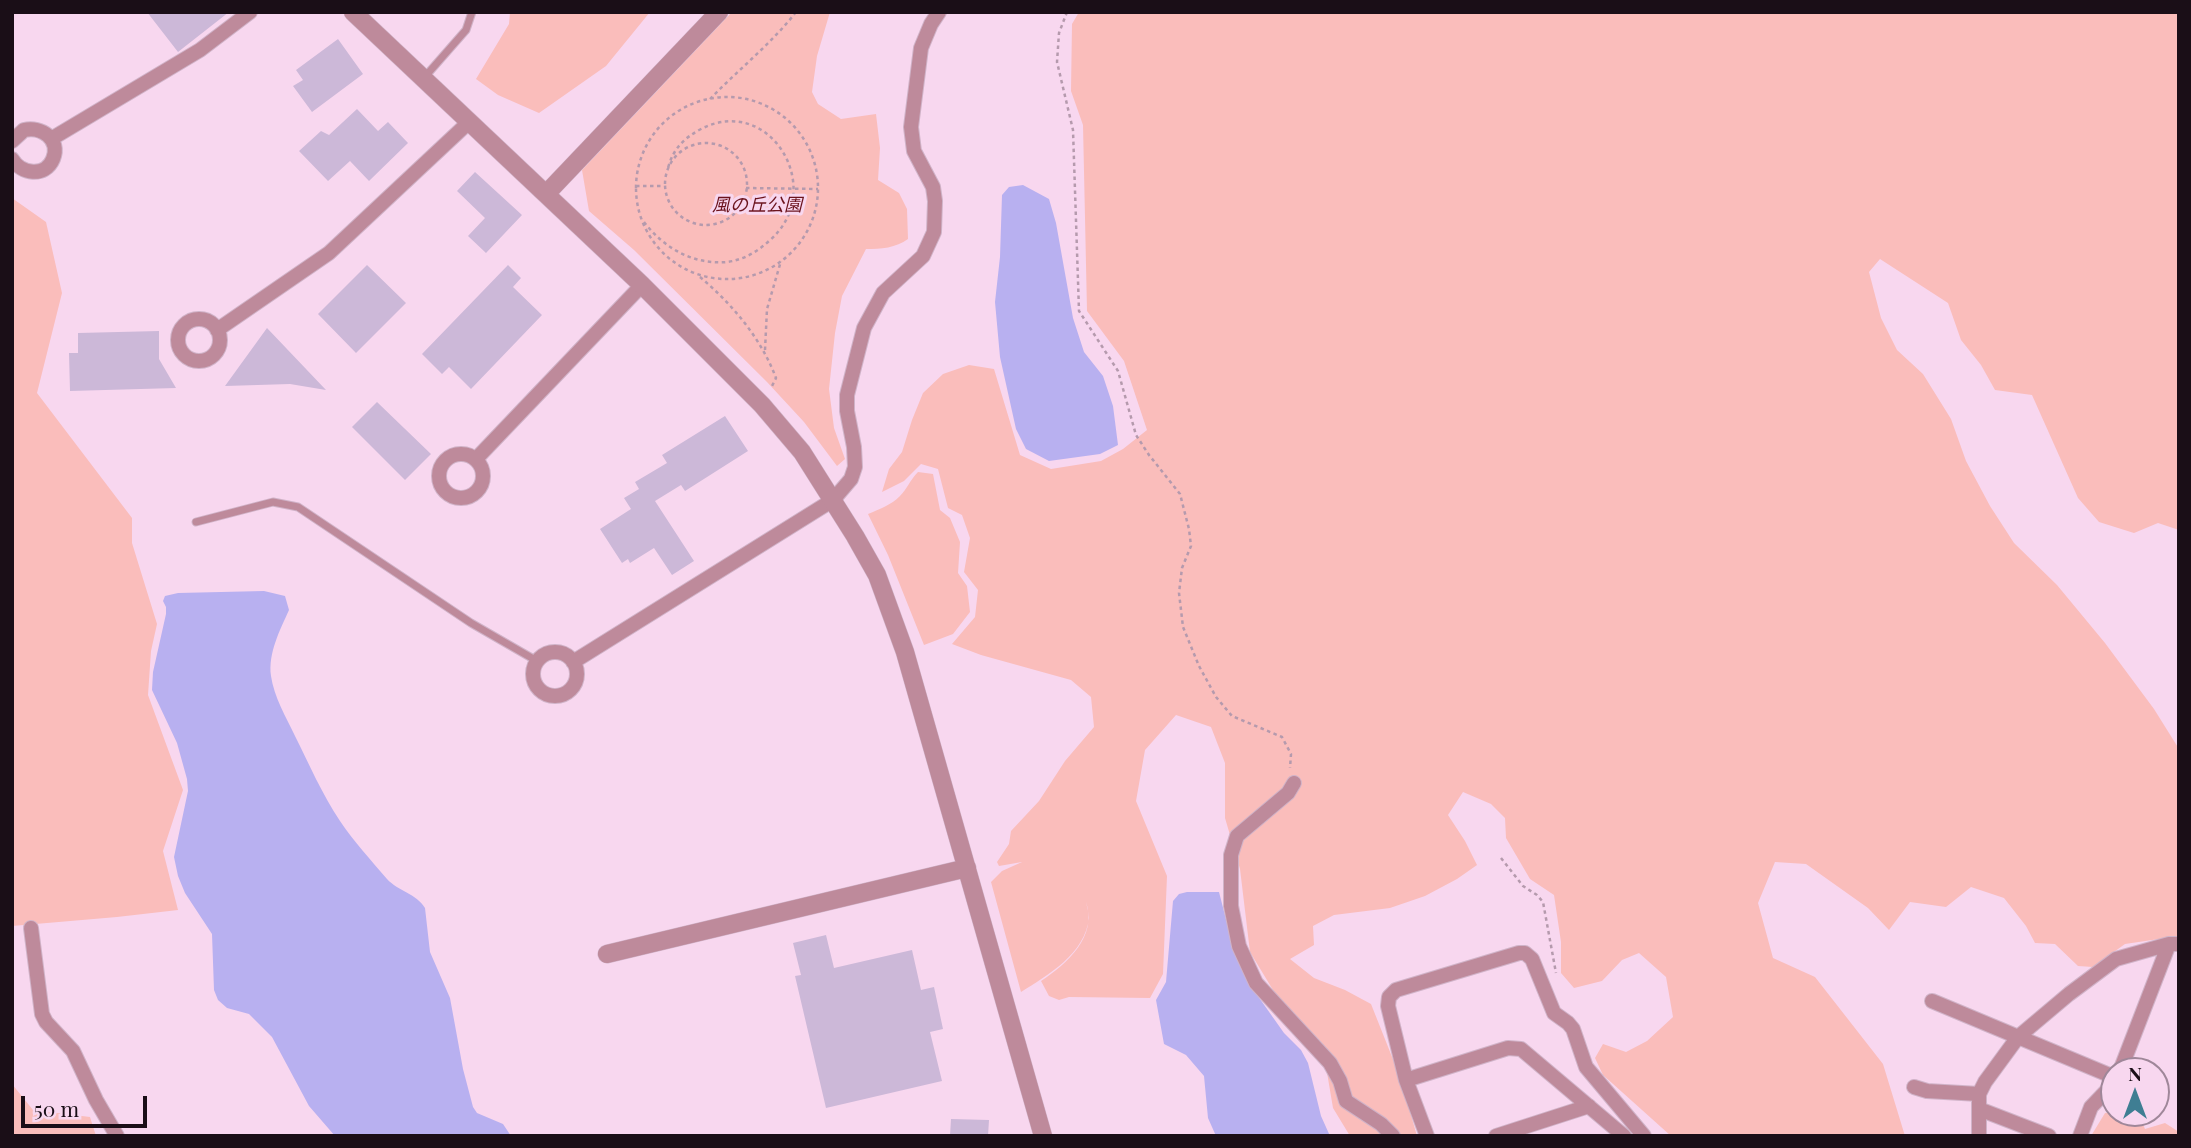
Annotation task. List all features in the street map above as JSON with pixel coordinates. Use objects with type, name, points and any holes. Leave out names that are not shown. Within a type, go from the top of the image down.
[{"type":"street","points":[[51,139],[200,50],[250,12]]},
{"type":"street","points":[[353,12],[642,285],[762,405],[802,453],[833,500],[877,575],[905,652],[1043,1136]]},
{"type":"street","points":[[546,194],[719,12]]},
{"type":"street","points":[[573,662],[833,500],[851,478],[855,467],[847,394],[864,328],[883,293],[923,256],[934,232],[933,187],[914,151],[911,127],[921,48],[939,12]]},
{"type":"street","points":[[218,330],[330,253],[468,123]]},
{"type":"street","points":[[12,141],[18,134],[32,128],[46,133],[54,145],[53,159],[37,172],[17,167],[12,159]]},
{"type":"street","points":[[476,460],[642,285]]},
{"type":"street","points":[[549,652],[564,654],[573,662],[577,672],[574,686],[563,695],[556,696],[549,696],[537,688],[532,674],[537,661],[549,652]]},
{"type":"street","points":[[1294,783],[1288,793],[1237,836],[1231,855],[1231,906],[1239,946],[1256,983],[1330,1063],[1340,1081],[1346,1101],[1381,1124],[1393,1136]]},
{"type":"street","points":[[607,954],[967,868]]},
{"type":"street","points":[[31,928],[42,1014],[73,1051],[96,1100],[117,1136]]},
{"type":"street","points":[[1979,1136],[1979,1094],[2018,1037],[2116,959],[2174,944]]},
{"type":"street","points":[[2126,1057],[2174,944]]},
{"type":"street","points":[[1427,1136],[1406,1080],[1388,1000],[1392,993],[1519,953],[1525,953],[1532,959],[1554,1013],[1573,1029],[1586,1067],[1644,1136]]},
{"type":"street","points":[[1932,1001],[2100,1071]]},
{"type":"street","points":[[1406,1080],[1508,1048],[1521,1049],[1624,1136]]},
{"type":"street","points":[[1914,1087],[1927,1091],[1979,1094]]},
{"type":"street","points":[[2080,1136],[2091,1107],[2100,1098]]},
{"type":"street","points":[[1496,1136],[1589,1106]]},
{"type":"street","points":[[1979,1110],[2049,1136]]},
{"type":"lane","points":[[423,80],[466,30],[472,12]]},
{"type":"lane","points":[[196,522],[273,502],[298,507],[471,623],[537,661]]},
{"type":"path","points":[[710,99],[781,31],[796,12]]},
{"type":"path","points":[[1067,12],[1059,33],[1057,62],[1073,130],[1079,311],[1118,371],[1136,435],[1180,494],[1191,546],[1182,568],[1179,593],[1184,627],[1199,666],[1216,697],[1232,716],[1282,737],[1291,754],[1290,769],[1294,783]]},
{"type":"path","points":[[710,99],[747,99],[785,118],[797,130],[811,153],[816,169],[818,189],[815,212],[809,228],[794,249],[781,261],[766,270],[742,278],[724,279],[700,275],[681,267],[659,249],[642,219],[636,199],[641,158],[658,128],[692,104],[710,99]]},
{"type":"path","points":[[642,219],[659,239],[673,250],[689,258],[708,262],[738,260],[758,251],[781,229],[790,210],[794,188],[790,164],[772,137],[756,128],[736,122],[715,124],[695,132],[676,148],[671,156],[668,168],[665,186],[668,200],[678,214],[692,222],[708,225],[725,219],[732,215],[743,200],[746,188],[746,174],[738,159],[724,147],[707,143],[690,146],[677,155],[668,168]]},
{"type":"path","points":[[636,186],[665,186]]},
{"type":"path","points":[[746,188],[818,189]]},
{"type":"path","points":[[765,351],[767,309],[781,261]]},
{"type":"path","points":[[699,277],[719,293],[765,351],[776,378],[769,391]]},
{"type":"path","points":[[1501,858],[1523,886],[1537,895],[1542,902],[1556,972]]},
{"type":"green space","points":[[510,12],[650,12],[606,66],[539,113],[498,95],[476,79],[509,24]]},
{"type":"green space","name":"風の丘公園","points":[[732,12],[830,12],[817,56],[812,92],[818,104],[841,119],[876,114],[880,148],[878,180],[899,193],[907,209],[908,239],[888,247],[866,249],[842,296],[829,389],[834,428],[845,459],[837,466],[804,422],[767,382],[634,250],[589,211],[582,170]]},
{"type":"green space","points":[[1079,12],[2179,12],[2179,530],[2158,523],[2134,533],[2099,522],[2078,498],[2032,395],[1995,390],[1981,365],[1961,340],[1948,303],[1880,259],[1869,272],[1881,318],[1897,350],[1923,374],[1951,419],[1966,461],[2014,543],[2057,585],[2105,643],[2154,709],[2179,749],[2179,936],[2125,944],[2093,967],[2078,966],[2055,944],[2035,943],[2026,926],[2004,898],[1971,887],[1946,907],[1910,902],[1889,930],[1868,908],[1806,864],[1775,862],[1758,903],[1773,958],[1815,977],[1883,1064],[1905,1136],[1671,1136],[1603,1075],[1595,1058],[1603,1044],[1626,1052],[1647,1041],[1673,1017],[1666,977],[1639,953],[1622,960],[1602,981],[1574,988],[1561,973],[1561,942],[1554,895],[1530,879],[1506,838],[1505,818],[1491,804],[1463,792],[1448,815],[1477,865],[1425,896],[1390,908],[1334,915],[1313,926],[1314,945],[1290,959],[1314,978],[1371,1004],[1400,1077],[1417,1136],[1350,1136],[1333,1108],[1322,1043],[1276,995],[1250,952],[1240,869],[1225,818],[1225,763],[1211,727],[1176,715],[1145,750],[1136,801],[1167,876],[1163,974],[1150,998],[1069,997],[1059,1000],[1049,996],[1041,981],[1061,966],[1078,948],[1084,937],[1088,926],[1088,922],[1086,931],[1073,953],[1053,971],[1021,992],[991,882],[1002,871],[1022,862],[999,866],[997,862],[1009,844],[1011,831],[1039,801],[1065,761],[1094,727],[1091,697],[1071,680],[981,655],[952,644],[975,617],[978,590],[964,572],[970,538],[962,515],[948,508],[938,469],[921,464],[904,481],[882,492],[889,469],[902,452],[923,393],[943,374],[969,365],[994,369],[1020,455],[1051,469],[1101,461],[1123,449],[1147,430],[1124,361],[1087,311],[1083,125],[1071,91],[1072,24]]},
{"type":"green space","points":[[12,198],[46,222],[62,293],[37,393],[132,518],[132,543],[157,624],[151,651],[148,695],[183,790],[163,851],[178,910],[12,926]]},
{"type":"green space","points":[[918,472],[933,474],[940,510],[950,518],[960,542],[958,573],[967,586],[970,612],[953,634],[924,645],[888,555],[868,514],[897,499]]},
{"type":"green space","points":[[12,1084],[33,1110],[90,1117],[96,1136],[12,1136]]},
{"type":"green space","points":[[2100,1121],[2100,1127],[2145,1129],[2170,1126],[2179,1132],[2179,1136],[2091,1136]]},
{"type":"shaded area","points":[[1023,185],[1049,199],[1056,223],[1073,318],[1084,352],[1103,376],[1113,406],[1118,445],[1100,454],[1049,461],[1026,449],[1016,429],[1000,357],[995,302],[1002,195],[1009,187]]},
{"type":"shaded area","points":[[264,591],[285,596],[289,610],[271,659],[271,676],[281,707],[333,811],[345,829],[387,879],[417,899],[425,908],[430,952],[450,998],[473,1107],[477,1113],[503,1124],[511,1136],[335,1136],[309,1106],[272,1037],[249,1014],[227,1008],[218,1000],[214,990],[212,934],[185,893],[174,857],[188,791],[187,779],[177,743],[152,690],[153,672],[166,614],[163,601],[165,596],[178,593]]},
{"type":"shaded area","points":[[1219,892],[1232,943],[1255,992],[1284,1033],[1301,1050],[1308,1063],[1321,1116],[1330,1136],[1216,1136],[1208,1118],[1204,1076],[1186,1055],[1164,1044],[1156,1000],[1166,982],[1173,901],[1179,894]]},
{"type":"building","points":[[147,12],[229,12],[178,52]]},
{"type":"building","points":[[338,39],[363,74],[312,112],[293,86],[303,80],[296,70]]},
{"type":"building","points":[[357,109],[378,131],[388,122],[408,143],[369,181],[350,161],[328,181],[299,151],[321,131],[329,135]]},
{"type":"building","points":[[475,172],[522,215],[486,253],[468,236],[485,218],[457,191]]},
{"type":"building","points":[[367,265],[406,303],[356,353],[318,314]]},
{"type":"building","points":[[508,265],[521,278],[513,287],[542,315],[471,389],[449,367],[442,374],[422,354]]},
{"type":"building","points":[[267,328],[326,390],[290,384],[225,386]]},
{"type":"building","points":[[159,331],[159,359],[176,388],[70,391],[69,353],[78,353],[78,333]]},
{"type":"building","points":[[377,402],[431,454],[405,480],[352,427]]},
{"type":"building","points":[[725,416],[748,451],[685,491],[681,485],[655,501],[694,561],[672,575],[654,548],[630,563],[628,559],[622,563],[600,529],[631,509],[624,498],[639,489],[635,482],[667,463],[662,455]]},
{"type":"building","points":[[826,935],[834,968],[912,950],[921,990],[934,987],[943,1029],[930,1032],[942,1081],[826,1108],[795,976],[801,975],[793,943]]},
{"type":"building","points":[[951,1119],[989,1120],[988,1136],[950,1136]]}]
